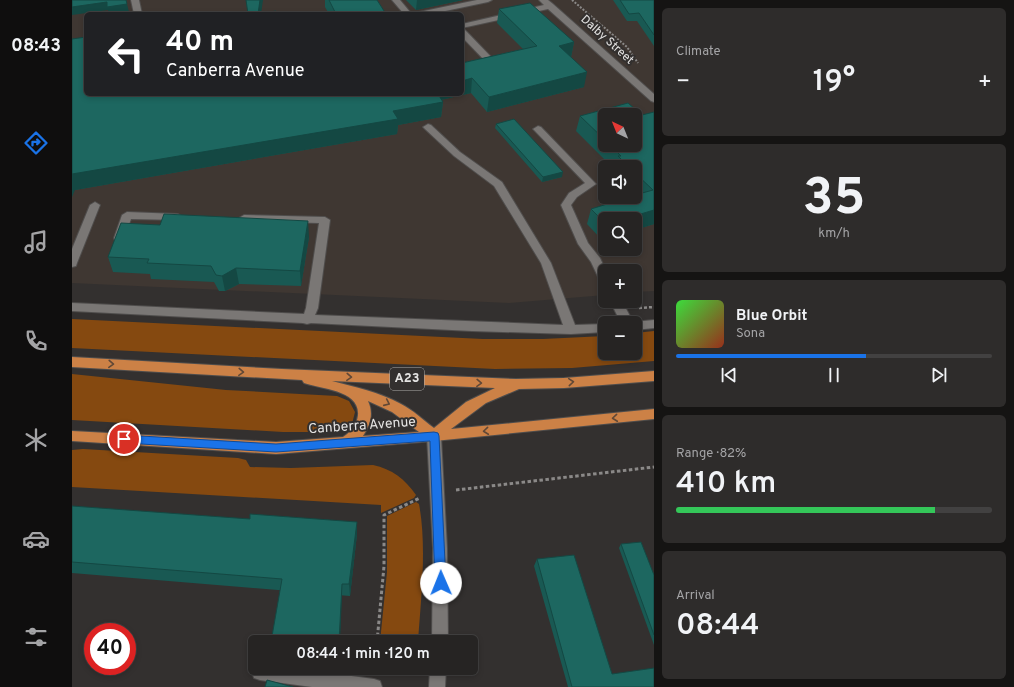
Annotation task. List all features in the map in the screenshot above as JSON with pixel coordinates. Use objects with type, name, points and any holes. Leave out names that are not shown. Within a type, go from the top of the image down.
[{"type":"highway","name":"A23","points":[[72,362],[282,374],[532,384],[654,376]]},
{"type":"highway","points":[[282,374],[349,390],[375,398],[398,409],[434,436],[455,417],[485,398],[506,389],[532,384]]},
{"type":"highway","points":[[345,443],[356,434],[362,426],[366,414],[362,402],[349,390]]},
{"type":"highway","name":"Canberra Avenue","points":[[72,436],[276,448],[434,436],[654,414]]},
{"type":"street","points":[[135,0],[138,12]]},
{"type":"street","points":[[396,0],[406,12]]},
{"type":"street","points":[[429,12],[488,0]]},
{"type":"street","points":[[464,25],[546,3]]},
{"type":"street","name":"Dalby Street","points":[[546,3],[654,98]]},
{"type":"street","points":[[464,34],[494,65]]},
{"type":"street","points":[[428,127],[457,154],[498,184],[546,264],[571,330]]},
{"type":"street","points":[[538,129],[591,184],[573,195],[566,205],[584,244],[598,265]]},
{"type":"street","points":[[72,263],[96,205]]},
{"type":"street","points":[[116,247],[127,215],[190,217]]},
{"type":"street","points":[[230,218],[325,220],[312,308],[307,320]]},
{"type":"street","points":[[72,307],[472,328],[571,330],[598,328]]},
{"type":"street","points":[[642,325],[654,324]]},
{"type":"street","points":[[434,436],[438,492],[441,583],[440,635]]},
{"type":"street","points":[[283,675],[374,687]]},
{"type":"street","points":[[437,687],[438,675]]},
{"type":"path","points":[[572,0],[627,48],[641,67]]},
{"type":"path","points":[[378,635],[384,566],[384,515],[418,498],[438,492],[654,467]]},
{"type":"shaded area","points":[[72,0],[654,0],[654,291],[642,292],[642,264],[598,264],[598,296],[509,303],[72,283]]},
{"type":"shaded area","points":[[72,319],[483,339],[543,339],[598,336],[598,360],[642,360],[642,332],[654,331],[654,361],[572,368],[495,369],[72,348]]},
{"type":"shaded area","points":[[72,374],[226,390],[337,396],[349,401],[355,412],[352,424],[338,432],[283,432],[72,420]]},
{"type":"shaded area","points":[[83,449],[238,458],[246,460],[250,467],[291,468],[373,465],[386,469],[398,476],[416,495],[414,498],[381,513],[381,505],[72,487],[72,450]]},
{"type":"shaded area","points":[[416,502],[419,504],[423,537],[423,555],[419,635],[381,635],[387,572],[387,516]]},
{"type":"building","points":[[72,0],[126,0],[127,4],[107,7],[107,2],[72,7]]},
{"type":"building","points":[[246,0],[260,0],[258,12],[248,12]]},
{"type":"building","points":[[329,0],[377,0],[385,12],[335,12]]},
{"type":"building","points":[[620,0],[654,0],[654,35],[639,13],[629,14]]},
{"type":"building","points":[[530,3],[574,42],[559,46],[587,72],[489,97],[472,78],[464,80],[464,63],[537,46],[499,9]]},
{"type":"building","points":[[84,37],[84,96],[439,96],[443,102],[393,111],[398,119],[72,174],[72,39]]},
{"type":"building","points":[[628,103],[634,108],[610,108]]},
{"type":"building","points":[[598,111],[598,133],[580,116]]},
{"type":"building","points":[[654,112],[654,210],[642,214],[642,212],[598,212],[598,216],[591,209],[607,204],[642,204],[642,193],[653,190],[642,180],[642,160],[622,160],[618,156],[621,156],[617,152],[642,152],[642,115]]},
{"type":"building","points":[[514,119],[563,172],[543,177],[496,124]]},
{"type":"building","points":[[164,214],[308,221],[300,271],[236,268],[222,276],[216,275],[211,266],[147,263],[149,259],[108,257],[121,223],[160,225]]},
{"type":"building","points":[[72,506],[250,519],[250,514],[357,522],[349,584],[342,584],[339,635],[272,635],[282,579],[72,562]]},
{"type":"building","points":[[641,542],[654,575],[654,635],[621,544]]},
{"type":"building","points":[[574,555],[612,674],[654,668],[654,687],[572,687],[537,559]]},
{"type":"building","points":[[267,680],[293,687],[265,687]]},
{"type":"route","points":[[124,439],[276,448],[434,436],[438,492],[441,583]]}]
